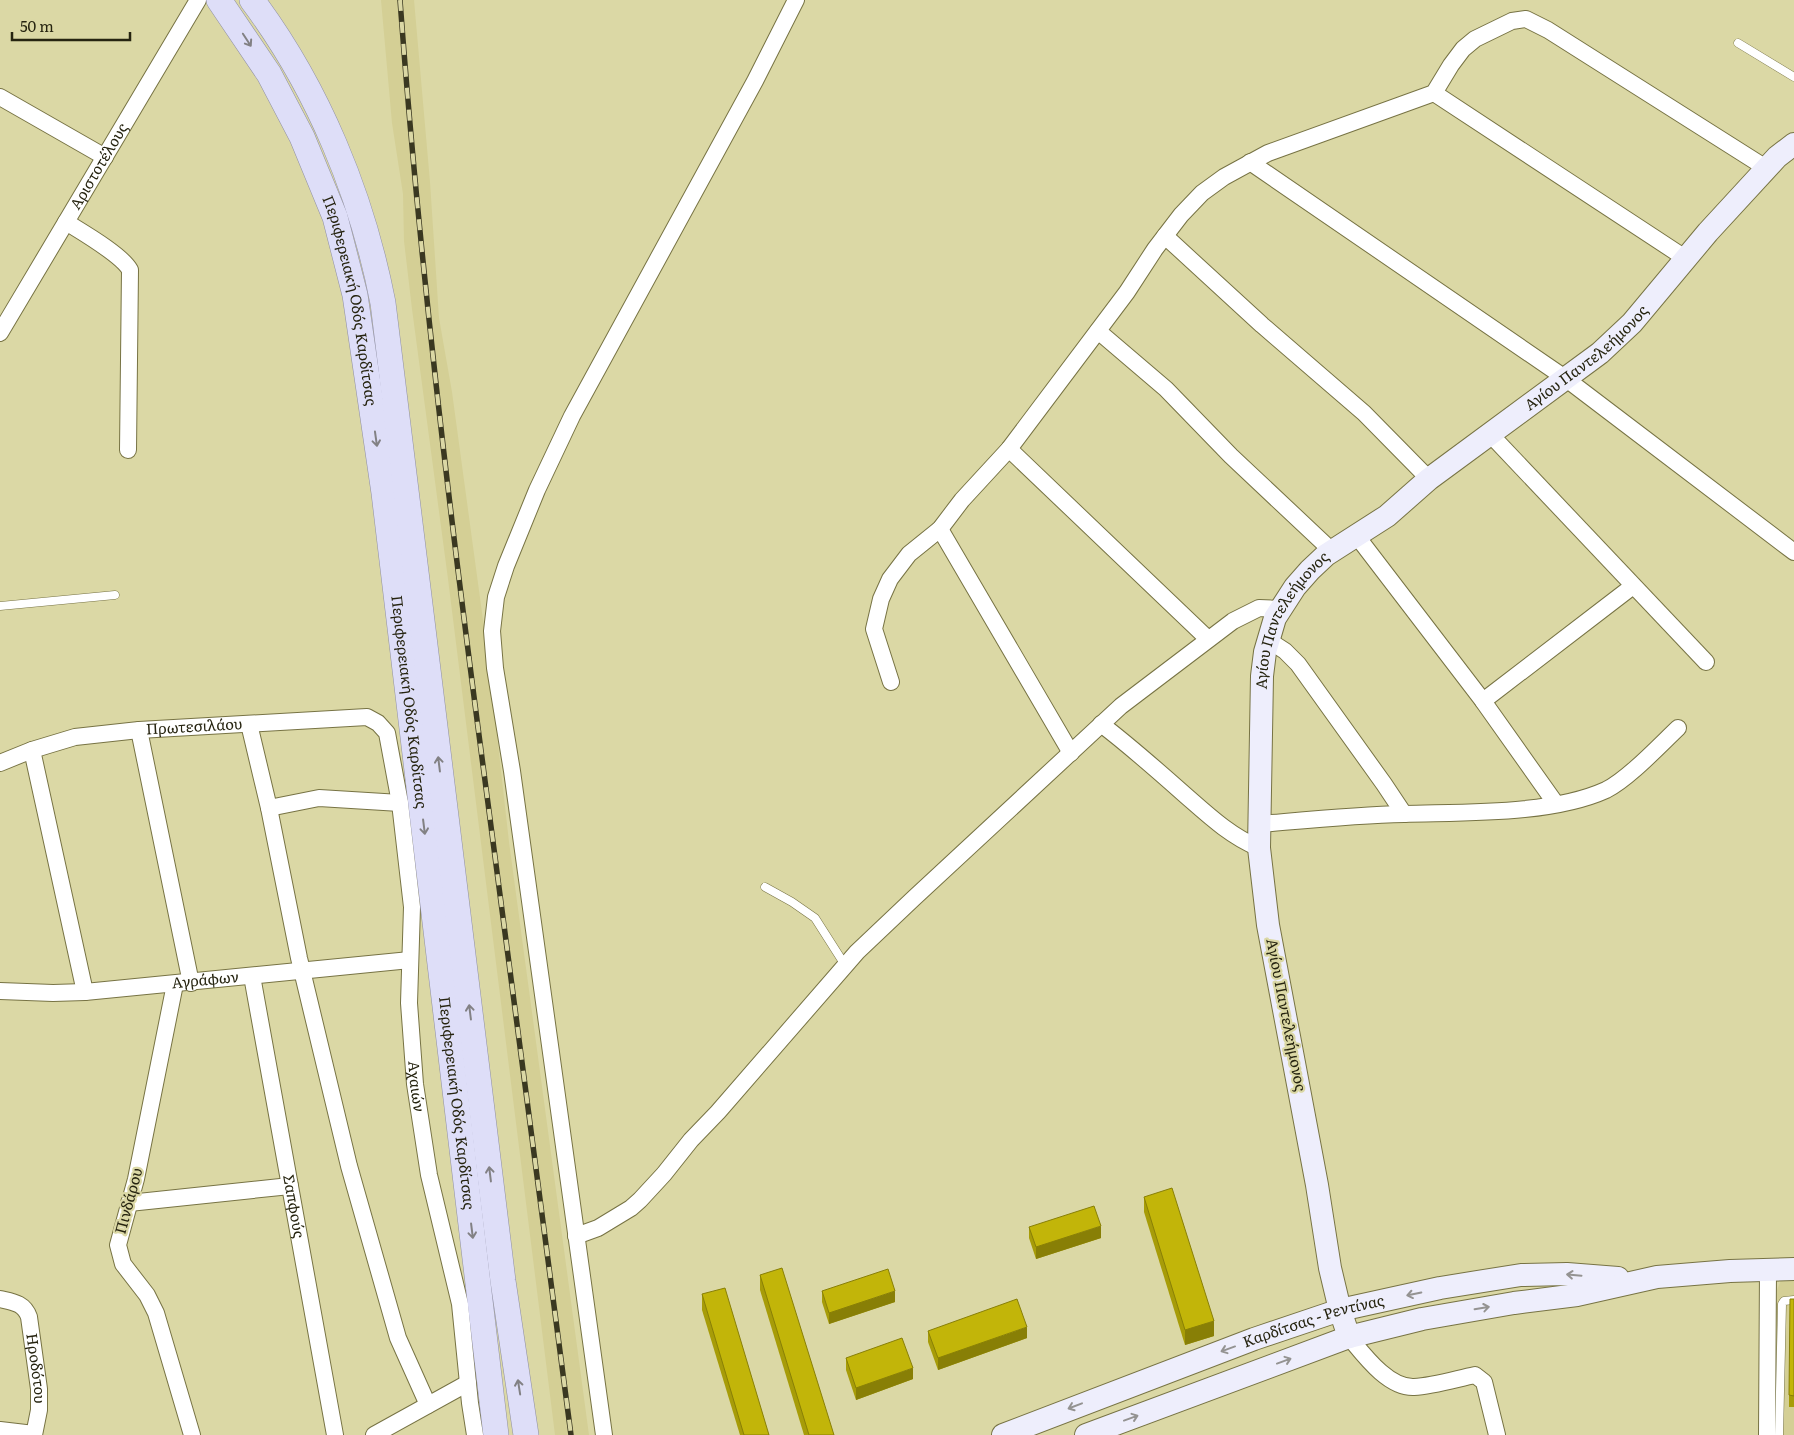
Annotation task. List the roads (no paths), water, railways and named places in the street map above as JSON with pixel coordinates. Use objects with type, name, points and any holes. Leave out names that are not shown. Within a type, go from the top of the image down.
[{"type":"main road","name":"Περιφερειακή Οδός Καρδίτσας","points":[[219,0],[269,74],[302,137],[335,217],[355,295],[390,541],[496,1435]]},
{"type":"main road","name":"Περιφερειακή Οδός Καρδίτσας","points":[[252,0],[294,65],[328,131],[359,207],[379,284],[392,369],[502,1271],[526,1435]]},
{"type":"street","name":"Αριστοτέλους","points":[[0,334],[198,0]]},
{"type":"street","points":[[604,1435],[512,771],[495,668],[492,631],[496,597],[521,526],[572,416],[755,81],[796,0]]},
{"type":"street","points":[[891,682],[874,629],[881,599],[890,579],[899,566],[918,546],[940,529],[962,500],[1009,449],[1188,207],[1202,193],[1224,177],[1250,162],[1288,146],[1434,93],[1463,48],[1475,39],[1512,21],[1526,19],[1766,168]]},
{"type":"street","points":[[1434,93],[1685,258]]},
{"type":"street","points":[[0,97],[104,157]]},
{"type":"street","name":"Αγίου Παντελεήμονος","points":[[1349,1336],[1340,1310],[1330,1268],[1297,1073],[1273,954],[1259,848],[1262,676],[1268,640],[1275,618],[1303,578],[1332,551],[1387,516],[1429,479],[1600,353],[1622,334],[1685,258],[1766,168],[1794,144]]},
{"type":"street","points":[[1250,162],[1565,378],[1794,552]]},
{"type":"street","points":[[66,222],[114,254],[130,270],[128,450]]},
{"type":"street","points":[[1166,236],[1262,325],[1364,413],[1429,479]]},
{"type":"street","points":[[1098,331],[1166,389],[1217,442],[1332,551]]},
{"type":"street","points":[[1490,434],[1706,662]]},
{"type":"street","points":[[1009,449],[1208,639]]},
{"type":"street","points":[[940,529],[1071,752]]},
{"type":"street","points":[[1356,535],[1483,701],[1556,804]]},
{"type":"street","points":[[1483,701],[1633,586]]},
{"type":"street","points":[[576,1236],[598,1228],[640,1200],[845,964],[1100,724],[1233,621],[1250,611],[1266,608],[1280,609]]},
{"type":"street","points":[[1268,640],[1285,651],[1298,664],[1404,814]]},
{"type":"street","name":"Πρωτεσιλάου","points":[[0,763],[32,750],[76,738],[139,730],[367,717],[378,723],[387,733]]},
{"type":"street","points":[[249,724],[269,808],[302,971],[349,1166],[388,1306],[404,1353],[428,1405]]},
{"type":"street","points":[[1100,724],[1128,744],[1220,826],[1244,842],[1259,848]]},
{"type":"street","points":[[1260,824],[1404,814],[1484,812],[1572,802],[1606,789],[1620,781],[1678,728]]},
{"type":"street","points":[[139,730],[183,984]]},
{"type":"street","name":"Αχαιών","points":[[387,733],[400,803],[412,907],[410,1003],[419,1118],[433,1196],[460,1304],[475,1435]]},
{"type":"street","points":[[32,750],[85,992]]},
{"type":"street","points":[[269,808],[319,798],[400,803]]},
{"type":"street","name":"Αγράφων","points":[[0,991],[85,992],[183,984],[410,960]]},
{"type":"street","name":"Σαπφούς","points":[[252,976],[336,1435]]},
{"type":"street","name":"Πινδάρου","points":[[183,984],[118,1245],[120,1256],[128,1272],[147,1295],[156,1313],[192,1435]]},
{"type":"street","points":[[129,1203],[290,1186]]},
{"type":"street","name":"Καρδίτσας - Ρεντίνας","points":[[1086,1435],[1349,1336],[1447,1314],[1576,1295],[1640,1280],[1730,1271],[1794,1269]]},
{"type":"street","points":[[1767,1435],[1768,1270]]},
{"type":"street","name":"Καρδίτσας - Ρεντίνας","points":[[1003,1435],[1254,1339],[1340,1310],[1440,1288],[1521,1275],[1568,1274],[1640,1280]]},
{"type":"street","name":"Ηροδότου","points":[[0,1300],[20,1304],[29,1317],[40,1389],[39,1410],[34,1435]]},
{"type":"street","points":[[1349,1336],[1371,1364],[1398,1384],[1413,1387],[1475,1375],[1480,1378],[1484,1382],[1497,1435]]},
{"type":"street","points":[[374,1435],[468,1383]]},
{"type":"street","points":[[0,1430],[34,1435]]},
{"type":"lane","points":[[1738,43],[1794,77]]},
{"type":"lane","points":[[0,606],[115,595]]},
{"type":"lane","points":[[765,888],[792,902],[815,918],[845,964]]},
{"type":"lane","points":[[1779,1435],[1782,1304],[1784,1301],[1794,1300]]},
{"type":"railway","points":[[400,0],[416,193],[447,484],[571,1435]]}]
